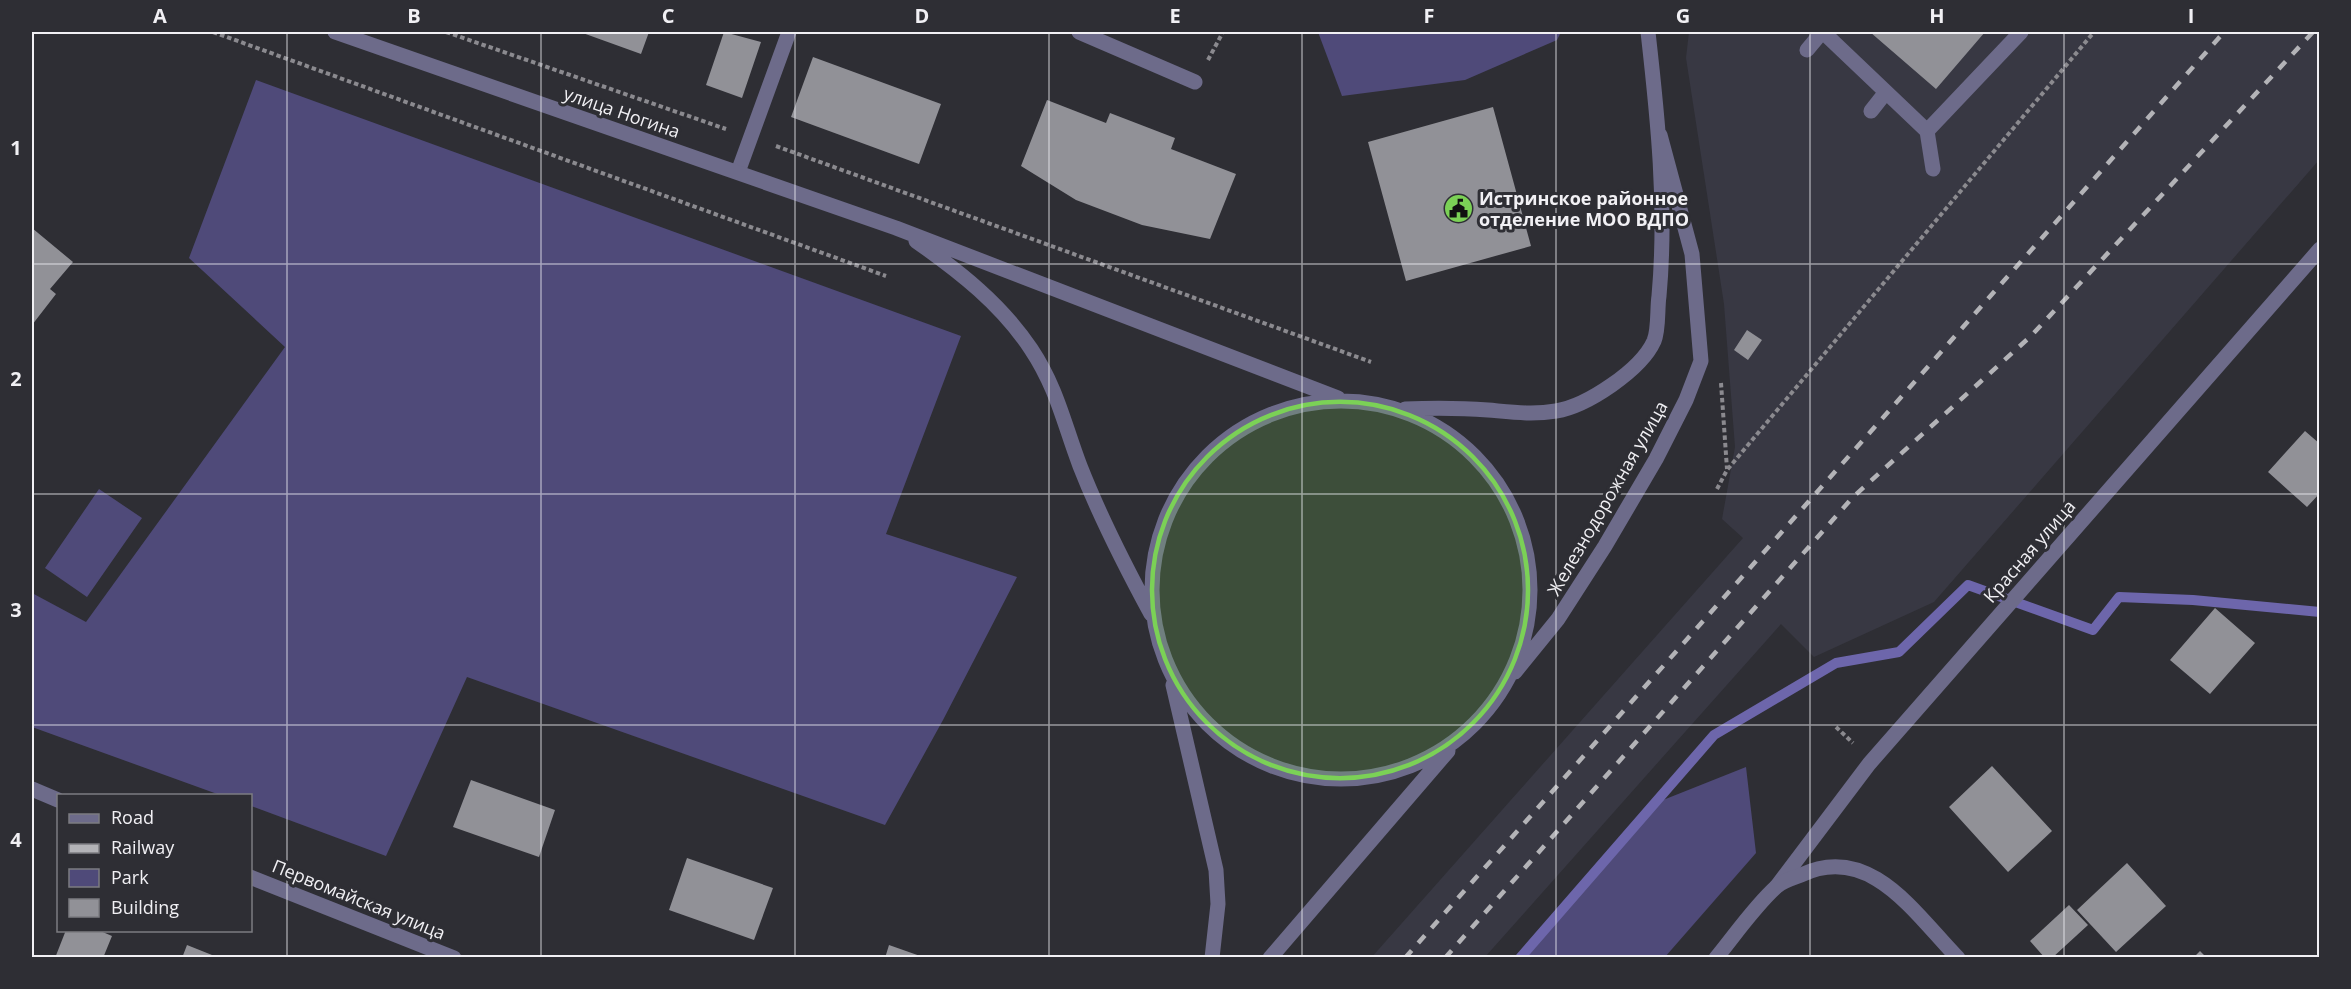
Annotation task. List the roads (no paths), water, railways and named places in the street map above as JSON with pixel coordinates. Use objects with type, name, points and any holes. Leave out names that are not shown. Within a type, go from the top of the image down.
[{"type":"street","name":"улица Ногина","points":[[335,32],[896,228]]},
{"type":"street","points":[[738,172],[789,32]]},
{"type":"street","points":[[1079,32],[1195,82]]},
{"type":"street","name":"Железнодорожная улица","points":[[1397,409],[1454,408],[1526,414],[1558,411],[1588,399],[1615,383],[1635,365],[1654,340],[1663,248],[1660,135],[1648,32]]},
{"type":"street","points":[[1806,50],[1822,32],[1927,131],[1933,169]]},
{"type":"street","points":[[1927,131],[2021,32]]},
{"type":"street","points":[[1871,111],[1886,92]]},
{"type":"street","name":"Железнодорожная улица","points":[[1503,687],[1558,619],[1605,546],[1676,420],[1701,361],[1692,254],[1660,135]]},
{"type":"street","points":[[896,228],[1344,400]]},
{"type":"street","points":[[896,228],[956,269],[998,307],[1031,349],[1056,392],[1080,465],[1117,550],[1154,619],[1172,679],[1216,870],[1218,904],[1212,957]]},
{"type":"street","name":"Красная улица","points":[[1716,957],[1777,886],[1869,764],[2319,249]]},
{"type":"street","points":[[1154,619],[1152,586],[1155,554],[1161,532],[1179,492],[1198,465],[1222,442],[1249,424],[1279,411],[1311,403],[1344,400],[1377,404],[1397,409],[1438,427],[1465,447],[1487,470],[1506,498],[1519,528],[1528,560],[1530,593],[1526,626],[1517,657],[1503,687],[1483,714],[1460,737],[1270,957]]},
{"type":"street","points":[[1172,679],[1194,709],[1217,733],[1243,752],[1273,767],[1305,776],[1338,779],[1370,777],[1432,755],[1460,737]]},
{"type":"street","points":[[32,789],[57,800]]},
{"type":"street","points":[[1777,886],[1814,868],[1842,866],[1864,870],[1886,884],[1958,957]]},
{"type":"street","name":"Первомайская улица","points":[[252,878],[454,957]]},
{"type":"waterway","points":[[1520,958],[1714,735],[1836,663],[1899,652],[1968,585],[2093,630],[2119,597],[2193,600],[2320,612]]},
{"type":"railway","points":[[1405,958],[2224,32]]},
{"type":"railway","points":[[1445,958],[1853,497],[2031,336],[2313,32]]},
{"type":"place","name":"Истринское районное отделение МОО ВДПО","points":[[1458,208]]}]
